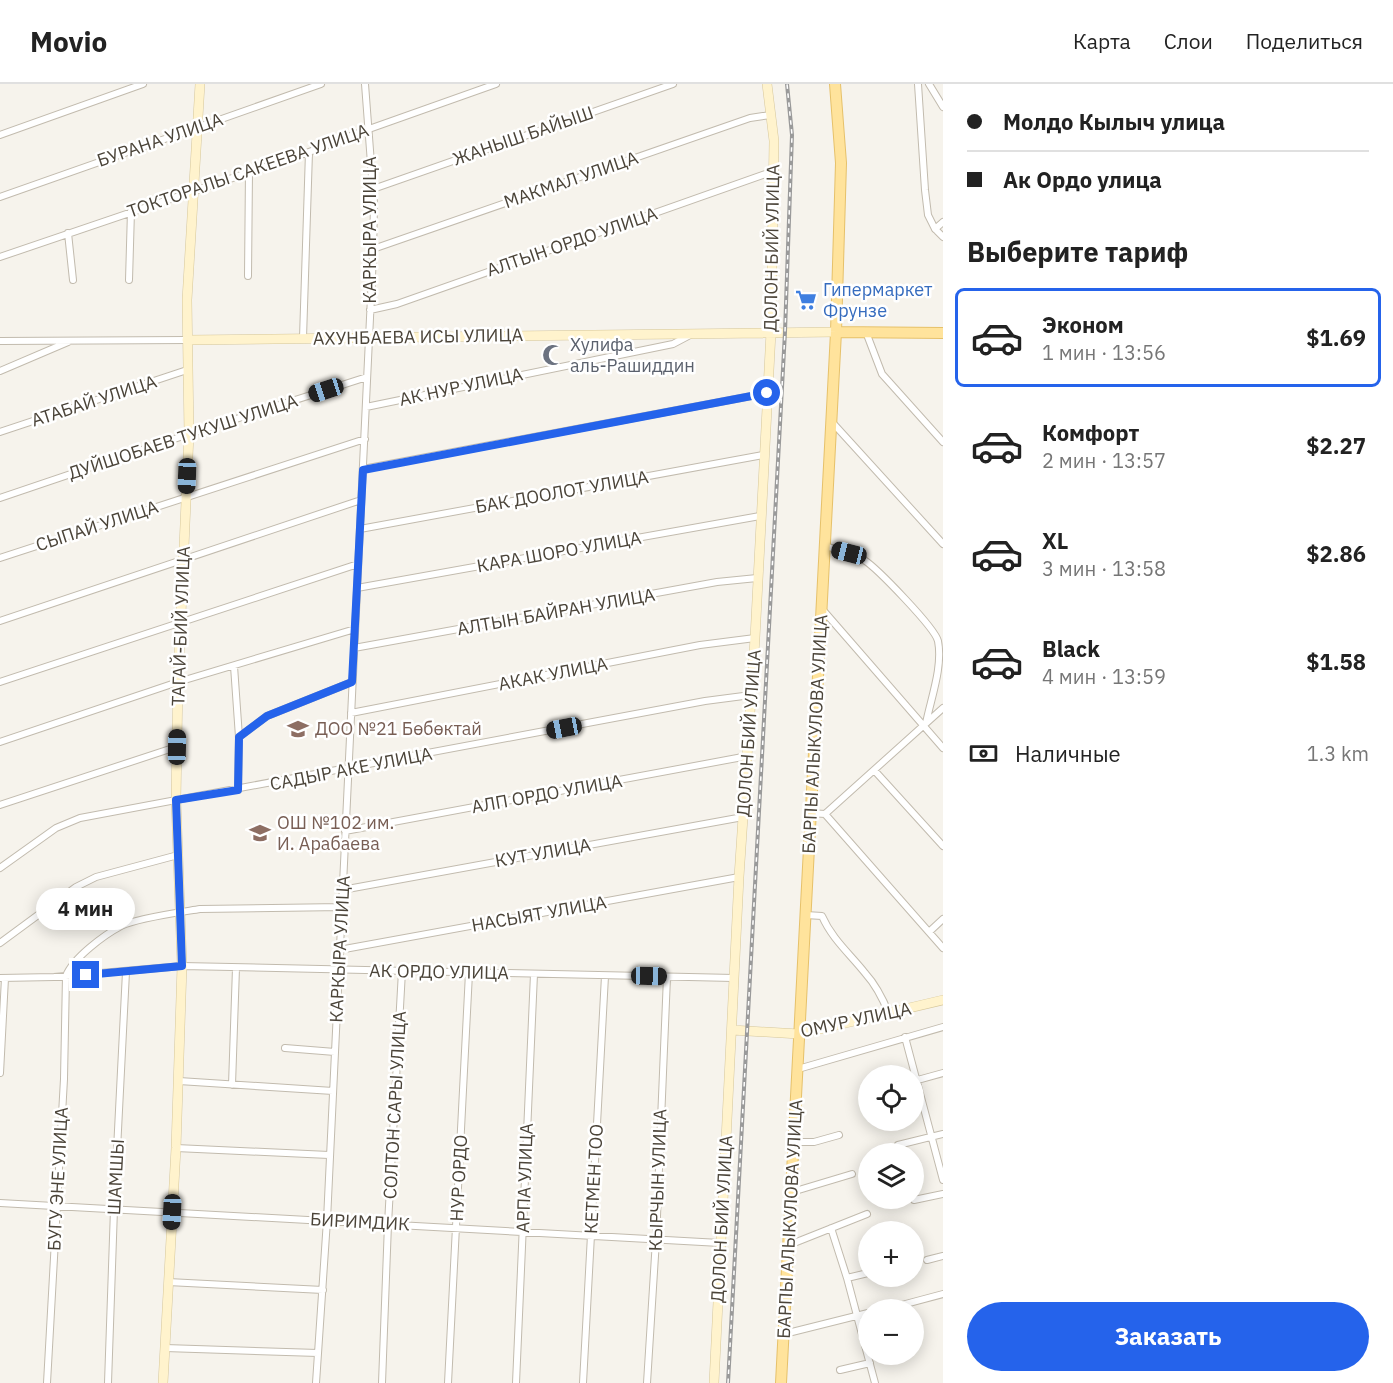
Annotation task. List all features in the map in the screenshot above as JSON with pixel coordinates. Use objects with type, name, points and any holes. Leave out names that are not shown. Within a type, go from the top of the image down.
[{"type":"main road","name":"БАРПЫ АЛЫКУЛОВА УЛИЦА","points":[[781,1383],[836,332],[841,164],[835,84]]},
{"type":"main road","name":"АХУНБАЕВА ИСЫ УЛИЦА","points":[[836,332],[943,333]]},
{"type":"street","points":[[0,135],[143,84]]},
{"type":"street","name":"ТАГАЙ-БИЙ УЛИЦА","points":[[163,1383],[176,1148],[182,966],[176,800],[178,682],[189,434],[187,340],[192,190],[200,84]]},
{"type":"street","name":"БУРАНА УЛИЦА","points":[[0,197],[321,84]]},
{"type":"street","name":"КАРКЫРА УЛИЦА","points":[[316,1383],[327,1220],[373,249],[373,189],[365,84]]},
{"type":"street","name":"ТОКТОРАЛЫ САКЕЕВА УЛИЦА","points":[[0,257],[309,152],[496,84]]},
{"type":"street","name":"ЖАНЫШ БАЙЫШ","points":[[373,189],[673,84]]},
{"type":"street","name":"ДОЛОН БИЙ УЛИЦА","points":[[714,1383],[734,978],[771,332],[774,141],[767,84]]},
{"type":"street","points":[[918,84],[928,215],[935,229],[943,237]]},
{"type":"street","points":[[929,84],[943,108]]},
{"type":"street","name":"МАКМАЛ УЛИЦА","points":[[373,249],[739,122],[770,115]]},
{"type":"street","points":[[303,338],[309,152]]},
{"type":"street","points":[[248,276],[249,171]]},
{"type":"street","name":"АЛТЫН ОРДО УЛИЦА","points":[[370,310],[397,304],[774,171]]},
{"type":"street","points":[[129,280],[131,211]]},
{"type":"street","points":[[935,229],[943,222]]},
{"type":"street","points":[[68,233],[73,280]]},
{"type":"street","name":"АК НУР УЛИЦА","points":[[366,407],[673,344],[694,332]]},
{"type":"street","name":"АХУНБАЕВА ИСЫ УЛИЦА","points":[[0,341],[836,332]]},
{"type":"street","points":[[866,332],[882,374],[943,442]]},
{"type":"street","points":[[0,371],[69,342]]},
{"type":"street","name":"АТАБАЙ УЛИЦА","points":[[0,432],[187,370]]},
{"type":"street","name":"ДУЙШОБАЕВ ТУКУШ УЛИЦА","points":[[0,498],[367,377]]},
{"type":"street","points":[[363,470],[767,393]]},
{"type":"street","points":[[831,421],[943,544]]},
{"type":"street","name":"СЫПАЙ УЛИЦА","points":[[0,558],[365,439]]},
{"type":"street","name":"БАК ДООЛОТ УЛИЦА","points":[[360,529],[763,455]]},
{"type":"street","points":[[0,621],[361,500]]},
{"type":"street","name":"КАРА ШОРО УЛИЦА","points":[[357,588],[760,516]]},
{"type":"street","points":[[825,546],[856,556],[877,570],[931,628],[938,640],[938,664],[925,724]]},
{"type":"street","points":[[0,682],[358,564]]},
{"type":"street","name":"АЛТЫН БАЙРАН УЛИЦА","points":[[354,648],[717,582],[757,578]]},
{"type":"street","points":[[821,609],[943,747]]},
{"type":"street","points":[[0,742],[178,682],[355,629]]},
{"type":"street","name":"АКАК УЛИЦА","points":[[351,713],[700,645],[755,638]]},
{"type":"street","points":[[234,666],[239,737],[238,790]]},
{"type":"street","points":[[239,737],[267,716],[352,682]]},
{"type":"street","name":"САДЫР АКЕ УЛИЦА","points":[[0,868],[56,828],[80,818],[751,695]]},
{"type":"street","points":[[825,814],[943,708]]},
{"type":"street","points":[[0,805],[177,747]]},
{"type":"street","name":"АЛП ОРДО УЛИЦА","points":[[345,831],[748,756]]},
{"type":"street","points":[[874,770],[943,846]]},
{"type":"street","points":[[810,813],[825,814],[943,948]]},
{"type":"street","name":"КУТ УЛИЦА","points":[[342,890],[743,817]]},
{"type":"street","points":[[0,943],[76,887],[96,877],[178,855]]},
{"type":"street","name":"НАСЫЯТ УЛИЦА","points":[[339,950],[740,878]]},
{"type":"street","points":[[66,976],[69,966],[81,955],[123,925],[200,909],[342,907]]},
{"type":"street","points":[[806,915],[822,916],[834,938],[881,995],[889,1014]]},
{"type":"street","points":[[929,932],[943,919]]},
{"type":"street","name":"АК ОРДО УЛИЦА","points":[[2,978],[126,972],[182,966],[734,978]]},
{"type":"street","points":[[232,1085],[236,968]]},
{"type":"street","name":"СОЛТОН САРЫ УЛИЦА","points":[[382,1383],[402,971]]},
{"type":"street","name":"ШАМШЫ","points":[[108,1383],[126,972]]},
{"type":"street","name":"НУР ОРДО","points":[[448,1383],[469,973]]},
{"type":"street","name":"АРПА УЛИЦА","points":[[516,1383],[534,974]]},
{"type":"street","name":"БУГУ ЭНЕ УЛИЦА","points":[[47,1383],[64,1079],[66,976]]},
{"type":"street","name":"КЕТМЕН ТОО","points":[[583,1383],[605,976]]},
{"type":"street","name":"КЫРЧЫН УЛИЦА","points":[[647,1383],[656,1240],[667,977]]},
{"type":"street","points":[[0,1073],[2,978]]},
{"type":"street","name":"ОМУР УЛИЦА","points":[[732,1030],[799,1034],[943,1000]]},
{"type":"street","name":"ОМУР УЛИЦА","points":[[798,1069],[943,1028]]},
{"type":"street","points":[[905,1037],[911,1065]]},
{"type":"street","points":[[285,1048],[335,1052]]},
{"type":"street","points":[[924,1078],[943,1073]]},
{"type":"street","points":[[178,1081],[333,1091]]},
{"type":"street","points":[[924,1111],[943,1180]]},
{"type":"street","points":[[907,1143],[943,1134]]},
{"type":"street","points":[[794,1142],[814,1142],[838,1136]]},
{"type":"street","points":[[176,1148],[329,1155]]},
{"type":"street","points":[[792,1192],[852,1174]]},
{"type":"street","points":[[924,1198],[943,1194]]},
{"type":"street","name":"БИРИМДИК","points":[[0,1203],[720,1243]]},
{"type":"street","points":[[789,1245],[867,1214]]},
{"type":"street","points":[[831,1228],[858,1319]]},
{"type":"street","points":[[927,1260],[943,1256]]},
{"type":"street","points":[[847,1278],[858,1275]]},
{"type":"street","points":[[168,1282],[323,1290]]},
{"type":"street","points":[[924,1299],[943,1294]]},
{"type":"street","points":[[784,1334],[857,1316]]},
{"type":"street","points":[[165,1348],[318,1353]]},
{"type":"street","points":[[840,1370],[861,1365]]},
{"type":"street","points":[[870,1365],[875,1383]]},
{"type":"railway","points":[[728,1383],[785,332],[792,135],[787,84]]},
{"type":"place","name":"Гипермаркет Фрунзе","points":[[806,300]]},
{"type":"place","name":"Хулифа аль-Рашиддин","points":[[553,355]]},
{"type":"place","name":"ДОО №21 Бөбөктай","points":[[298,729]]},
{"type":"place","name":"ОШ №102 им. И. Арабаева","points":[[260,833]]},
{"type":"route","points":[[86,975],[182,966],[176,800],[238,790],[239,737],[267,716],[352,682],[363,470],[767,393]]}]
